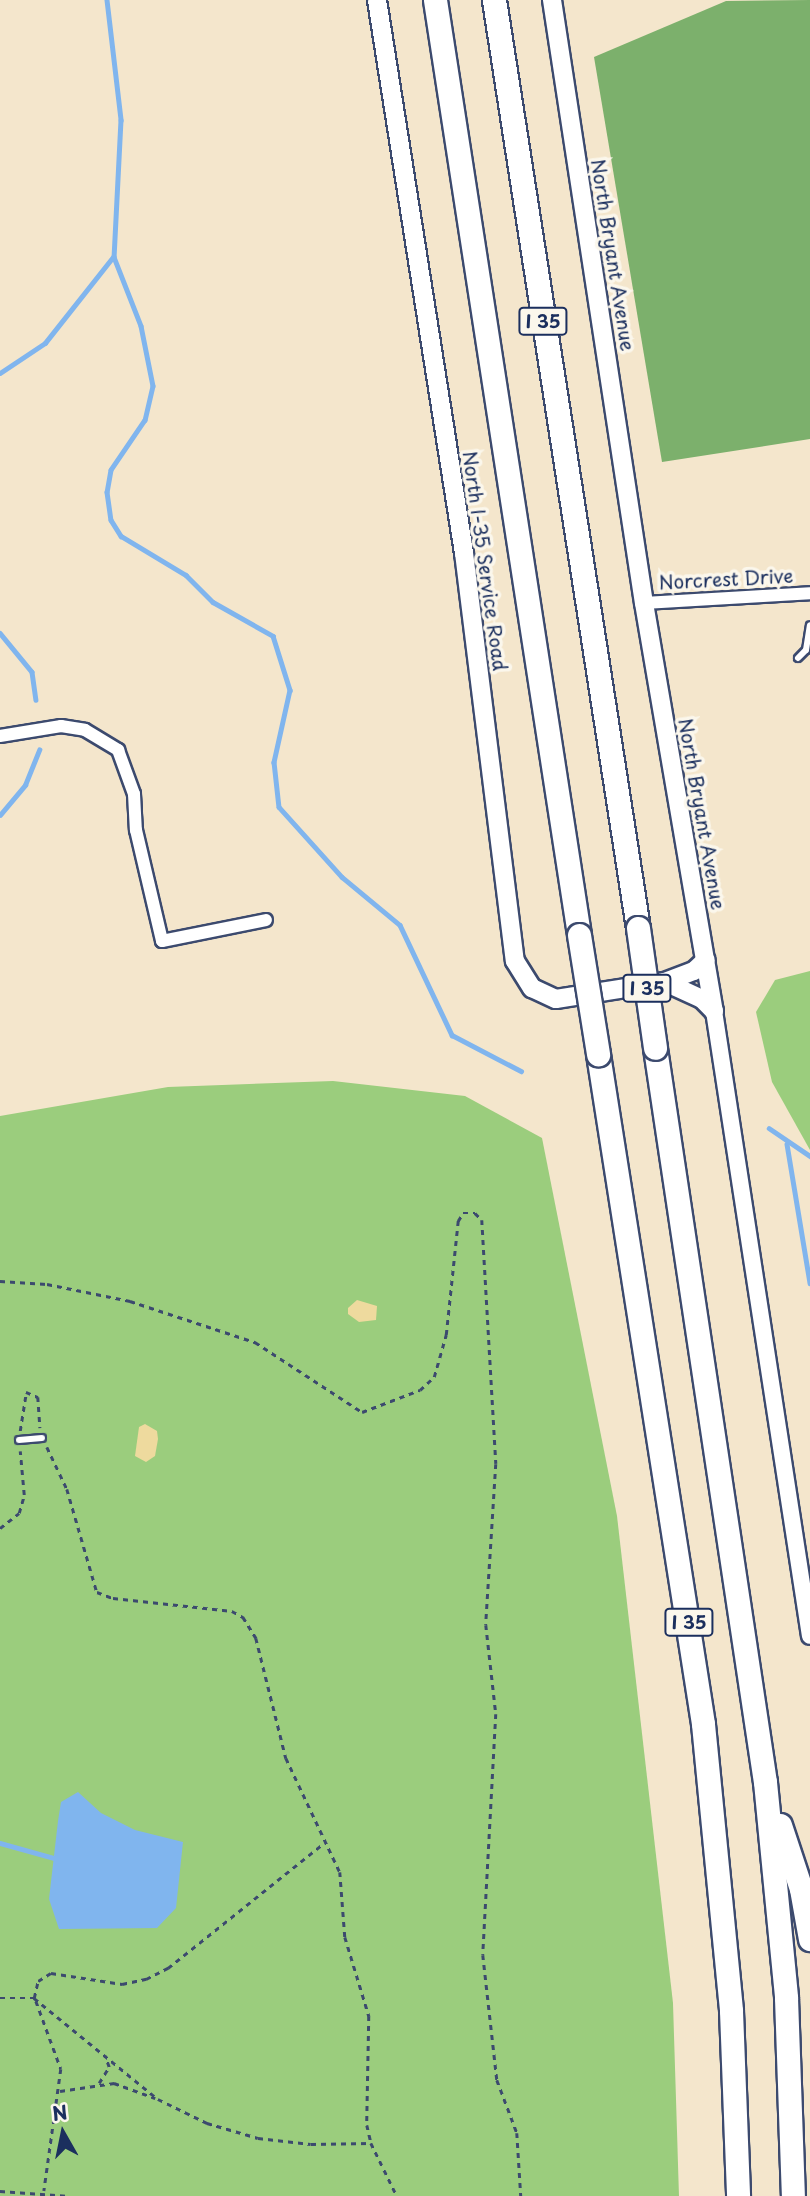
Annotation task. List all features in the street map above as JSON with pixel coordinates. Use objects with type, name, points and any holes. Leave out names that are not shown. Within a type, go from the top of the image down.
[{"type":"highway","name":"I 35","points":[[436,0],[703,1724],[731,2011],[738,2196]]},
{"type":"highway","name":"I 35","points":[[494,0],[638,928],[765,1782],[786,1998],[793,2196]]},
{"type":"highway","points":[[765,1782],[801,1889],[810,1939]]},
{"type":"main road","name":"North I-35 Service Road","points":[[377,0],[464,553],[514,961],[532,988],[556,999],[665,982],[694,971],[706,960]]},
{"type":"main road","name":"North Bryant Avenue","points":[[552,0],[644,603],[714,1011]]},
{"type":"main road","points":[[665,982],[702,999],[714,1011]]},
{"type":"street","name":"Norcrest Drive","points":[[644,603],[810,593]]},
{"type":"street","points":[[0,736],[43,727],[85,730],[118,750],[128,768],[136,830],[162,941],[266,920]]},
{"type":"street","name":"North Bryant Avenue","points":[[714,1011],[810,1636]]},
{"type":"lane","points":[[798,658],[806,650],[810,625]]},
{"type":"lane","points":[[19,1440],[42,1438]]},
{"type":"path","points":[[0,1281],[47,1284],[130,1301],[256,1342],[362,1412],[420,1390],[434,1377],[446,1335],[458,1221],[463,1213],[475,1213],[482,1220],[496,1464],[486,1625],[496,1714],[483,1955],[498,2080],[517,2133],[521,2196]]},
{"type":"path","points":[[0,1528],[19,1513],[24,1495],[19,1440],[26,1392],[38,1397],[42,1438],[67,1489],[97,1592],[113,1598],[232,1611],[250,1626],[286,1758],[340,1872],[345,1937],[367,2002],[371,2143],[397,2196]]},
{"type":"path","points":[[44,2191],[61,2069],[34,1998],[38,1981],[51,1973],[122,1984],[168,1968],[325,1842]]},
{"type":"path","points":[[0,1998],[34,1998],[158,2099]]},
{"type":"path","points":[[98,2084],[106,2077],[105,2056]]},
{"type":"path","points":[[60,2091],[114,2083],[158,2099],[206,2123],[258,2138],[311,2144],[371,2143]]},
{"type":"path","points":[[0,2191],[44,2191],[70,2196]]},
{"type":"green space","points":[[810,0],[810,439],[662,462],[594,57],[726,1]]},
{"type":"green space","points":[[810,971],[810,1150],[772,1082],[756,1012],[775,980]]},
{"type":"green space","points":[[333,1081],[465,1096],[542,1138],[617,1516],[673,2003],[679,2196],[0,2196],[0,1116],[168,1087]]},
{"type":"sand","points":[[357,1300],[377,1306],[376,1320],[359,1322],[348,1314],[348,1308]]},
{"type":"sand","points":[[145,1424],[157,1431],[158,1439],[155,1456],[146,1462],[135,1456],[139,1427]]},
{"type":"water","points":[[78,1792],[101,1813],[135,1830],[183,1842],[176,1908],[157,1928],[59,1929],[49,1899],[58,1821],[61,1802]]},
{"type":"waterway","points":[[107,0],[121,120],[114,257],[141,326],[153,386],[145,420],[111,470],[107,492],[111,520],[121,536],[186,575],[213,602],[273,636],[290,690],[274,762],[279,807],[342,877],[400,925],[452,1035],[521,1071]]},
{"type":"waterway","points":[[0,373],[45,343],[113,257]]},
{"type":"waterway","points":[[0,633],[32,672],[36,700]]},
{"type":"waterway","points":[[0,815],[25,785],[39,750]]},
{"type":"waterway","points":[[769,1128],[810,1156]]},
{"type":"waterway","points":[[787,1144],[810,1283]]},
{"type":"waterway","points":[[0,1843],[54,1858]]}]
